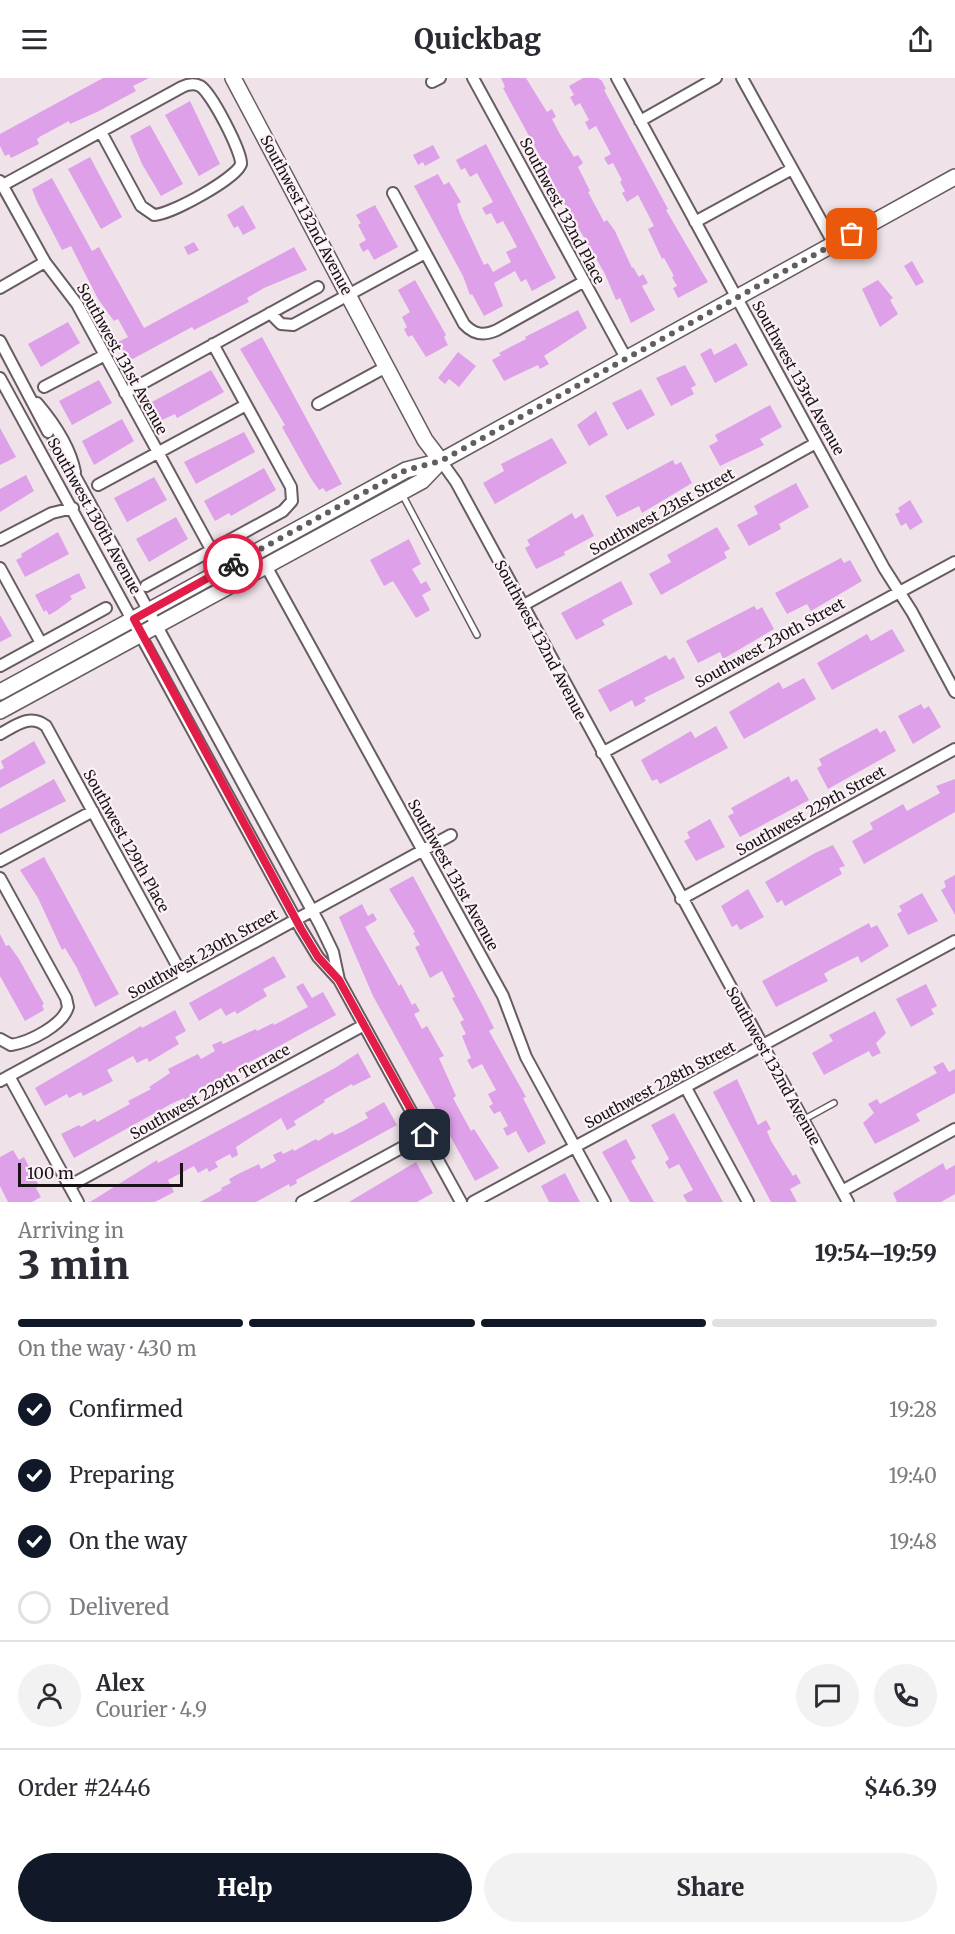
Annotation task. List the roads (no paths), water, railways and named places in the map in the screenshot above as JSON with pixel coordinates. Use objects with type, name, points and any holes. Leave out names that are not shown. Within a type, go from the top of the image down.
[{"type":"street","name":"Southwest 132nd Avenue","points":[[233,78],[425,440],[456,482],[848,1202]]},
{"type":"street","name":"Southwest 132nd Place","points":[[473,78],[626,358]]},
{"type":"street","name":"Southwest 133rd Avenue","points":[[617,78],[955,692]]},
{"type":"street","points":[[640,121],[716,78]]},
{"type":"street","points":[[742,78],[834,244]]},
{"type":"street","points":[[1,183],[186,85],[194,84],[203,88],[242,160],[236,174],[200,195],[154,216],[147,212],[101,132]]},
{"type":"street","points":[[695,222],[792,169]]},
{"type":"street","points":[[0,692],[406,470],[441,461],[955,177]]},
{"type":"street","name":"Southwest 131st Avenue","points":[[1,183],[45,262],[70,293],[212,551]]},
{"type":"street","points":[[393,193],[464,324],[476,333],[486,334],[497,330],[583,282]]},
{"type":"street","points":[[270,313],[281,324],[293,325],[425,253]]},
{"type":"street","points":[[0,288],[45,262]]},
{"type":"street","points":[[125,393],[318,287]]},
{"type":"street","name":"Southwest 130th Avenue","points":[[0,341],[45,428],[29,430]]},
{"type":"street","points":[[146,586],[283,511],[292,501],[291,487],[213,344]]},
{"type":"street","points":[[44,387],[105,355]]},
{"type":"street","points":[[318,404],[386,367]]},
{"type":"street","name":"Southwest 130th Avenue","points":[[0,378],[134,619],[296,920],[318,957],[339,980],[462,1202]]},
{"type":"street","name":"Southwest 130th Avenue","points":[[27,390],[50,418],[72,457],[75,476]]},
{"type":"street","points":[[98,485],[246,405]]},
{"type":"street","name":"Southwest 130th Avenue","points":[[53,442],[75,476],[312,911],[329,944],[339,980]]},
{"type":"street","name":"Southwest 231st Street","points":[[522,606],[816,443]]},
{"type":"street","points":[[0,711],[422,481],[441,461]]},
{"type":"street","points":[[0,540],[52,513],[73,508]]},
{"type":"street","name":"Southwest 230th Street","points":[[602,753],[955,562]]},
{"type":"street","name":"Southwest 131st Avenue","points":[[266,566],[506,1002],[526,1057],[605,1202]]},
{"type":"street","points":[[0,568],[41,643]]},
{"type":"street","points":[[0,666],[106,608]]},
{"type":"street","name":"Southwest 129th Place","points":[[0,734],[22,722],[36,720],[48,729],[185,980]]},
{"type":"street","name":"Southwest 229th Street","points":[[681,899],[955,749]]},
{"type":"street","points":[[0,861],[93,811]]},
{"type":"street","name":"Southwest 230th Street","points":[[5,1079],[451,835]]},
{"type":"street","points":[[0,878],[66,998],[67,1011],[59,1022],[20,1043],[7,1044],[0,1039]]},
{"type":"street","name":"Southwest 228th Street","points":[[473,1202],[955,941]]},
{"type":"street","name":"Southwest 229th Terrace","points":[[69,1186],[364,1025]]},
{"type":"street","points":[[5,1079],[78,1202]]},
{"type":"street","points":[[686,1088],[748,1202]]},
{"type":"street","points":[[842,1191],[955,1129]]},
{"type":"street","points":[[302,1202],[425,1135]]},
{"type":"lane","points":[[402,492],[477,635]]},
{"type":"lane","points":[[803,1120],[834,1103]]}]
